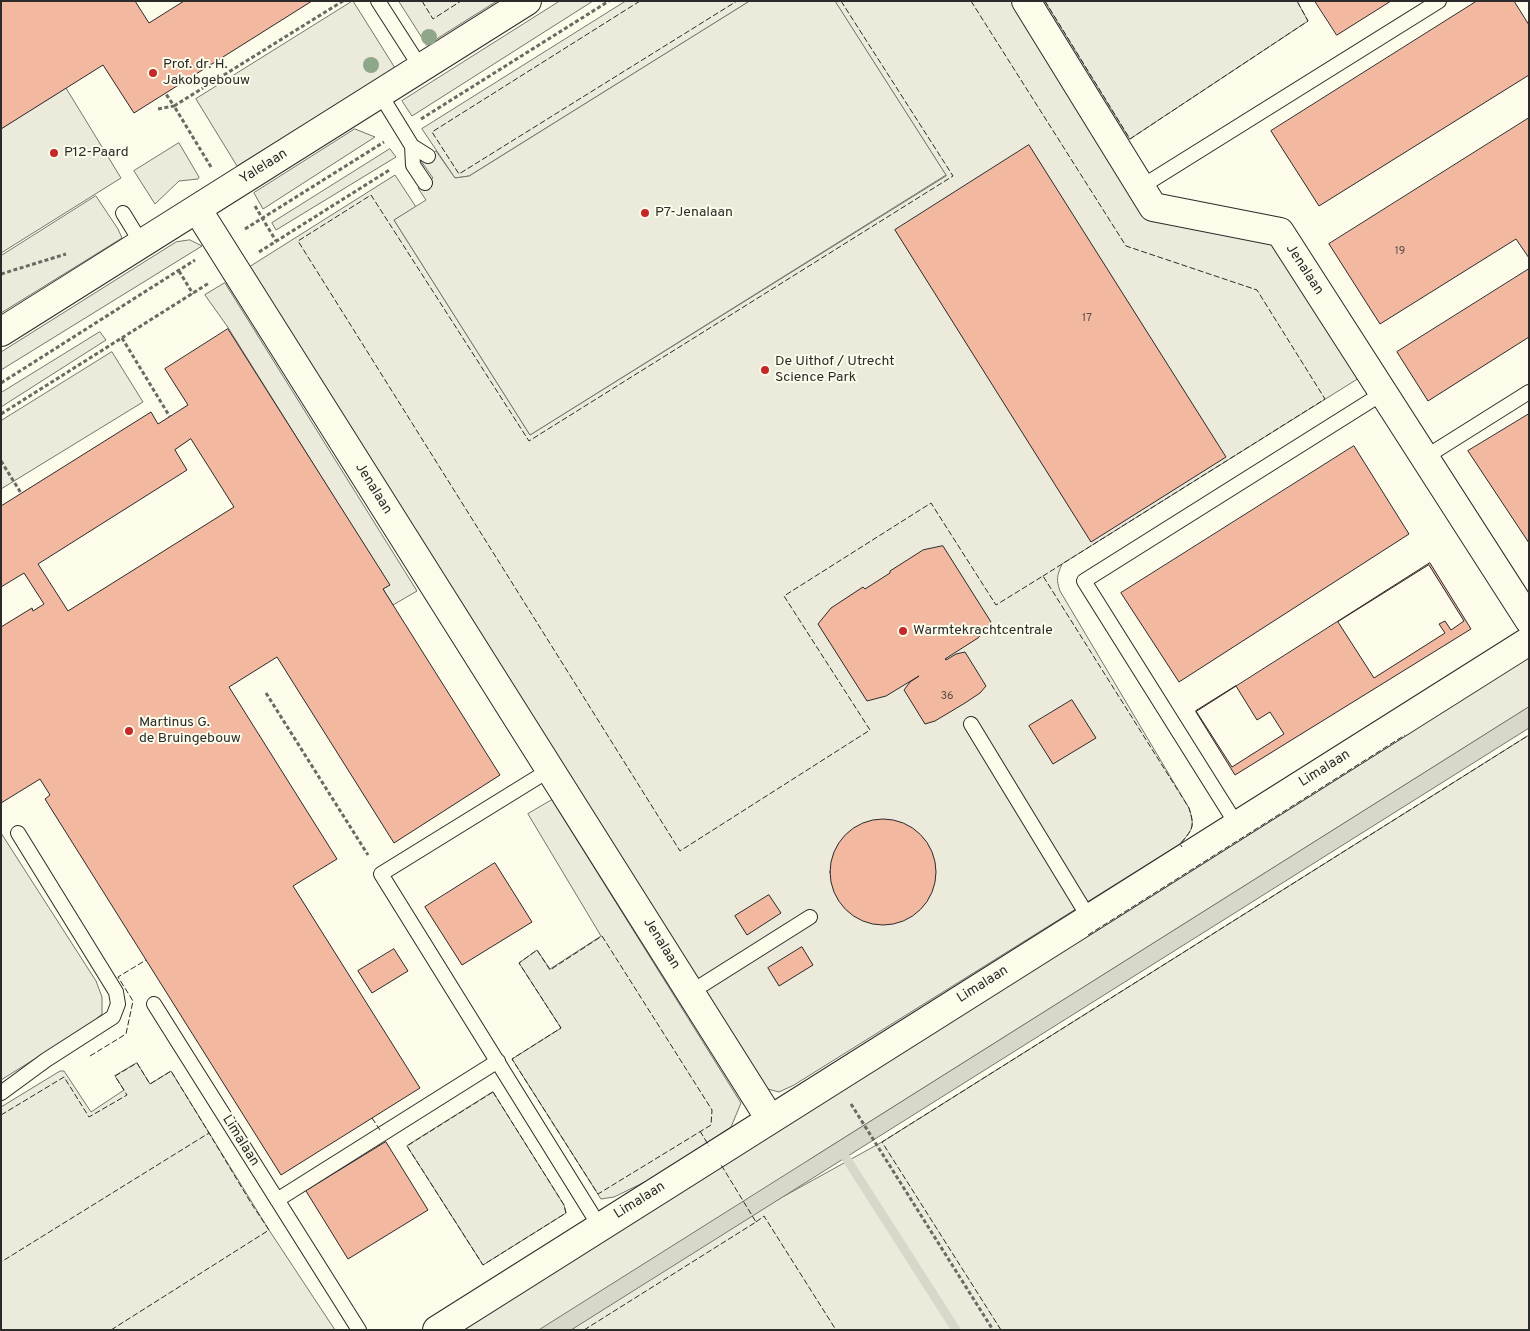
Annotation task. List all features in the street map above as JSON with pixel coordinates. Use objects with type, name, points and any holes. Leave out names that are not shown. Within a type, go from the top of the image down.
[{"type":"street","name":"Yalelaan","points":[[1,332],[527,1]]},
{"type":"street","name":"Jenalaan","points":[[1026,1],[1153,207],[1280,232],[1529,620]]},
{"type":"street","name":"Jenalaan","points":[[197,210],[770,1119]]},
{"type":"street","name":"Limalaan","points":[[437,1330],[1529,641]]},
{"type":"lane","points":[[378,1],[421,68]]},
{"type":"lane","points":[[1141,187],[1439,1]]},
{"type":"lane","points":[[380,94],[412,146],[428,156]]},
{"type":"lane","points":[[412,146],[413,165],[425,183]]},
{"type":"lane","points":[[123,213],[142,244]]},
{"type":"lane","points":[[1424,458],[1529,392]]},
{"type":"lane","points":[[1237,825],[1084,581],[1383,393]]},
{"type":"lane","points":[[971,724],[1089,918]]},
{"type":"lane","points":[[551,769],[381,874],[600,1227]]},
{"type":"lane","points":[[1,1093],[46,1060],[114,1017],[118,1004],[116,992],[18,833]]},
{"type":"lane","points":[[691,992],[810,917]]},
{"type":"lane","name":"Limalaan","points":[[154,1004],[359,1330]]},
{"type":"lane","points":[[277,1200],[498,1061]]},
{"type":"path","points":[[158,109],[174,106],[343,1]]},
{"type":"path","points":[[402,131],[609,1]]},
{"type":"path","points":[[166,94],[276,241]]},
{"type":"path","points":[[1,414],[397,165]]},
{"type":"path","points":[[179,271],[193,294]]},
{"type":"path","points":[[122,338],[170,416]]},
{"type":"path","points":[[1,461],[21,493]]},
{"type":"path","points":[[266,693],[381,874]]},
{"type":"path","points":[[864,1125],[993,1330]]},
{"type":"shaded area","points":[[353,1],[395,68],[237,166],[196,99]]},
{"type":"shaded area","points":[[399,1],[497,1],[427,45]]},
{"type":"shaded area","points":[[560,1],[593,1],[412,116],[402,101]]},
{"type":"shaded area","points":[[626,1],[750,1],[469,176],[455,178],[422,129]]},
{"type":"shaded area","name":"P7-Jenalaan","points":[[750,1],[835,1],[946,175],[530,435],[394,220],[426,200],[418,188],[433,178],[421,161],[436,151],[455,178],[469,176]]},
{"type":"shaded area","points":[[835,1],[1011,1],[1146,216],[1273,243],[1359,378],[1062,564],[1060,568],[1058,580],[1060,591],[1189,808],[1192,828],[1180,844],[794,1085],[779,1092],[764,1088],[249,267],[395,175],[416,207],[394,220],[530,435],[946,176]]},
{"type":"shaded area","points":[[1045,1],[1297,1],[1308,21],[1130,139]]},
{"type":"shaded area","name":"P12-Paard","points":[[66,88],[121,178],[1,253],[1,129]]},
{"type":"shaded area","points":[[355,129],[375,137],[263,209],[254,193]]},
{"type":"shaded area","points":[[179,143],[199,177],[198,179],[179,181],[155,204],[134,171]]},
{"type":"shaded area","points":[[390,149],[396,157],[276,230],[272,223]]},
{"type":"shaded area","points":[[96,196],[122,238],[1,313],[1,256]]},
{"type":"shaded area","points":[[190,240],[202,246],[1,370],[1,352],[176,242]]},
{"type":"shaded area","points":[[225,283],[417,591],[393,605],[383,589],[389,585],[227,326],[205,295]]},
{"type":"shaded area","points":[[100,332],[106,340],[1,407],[1,393]]},
{"type":"shaded area","points":[[112,352],[143,402],[1,489],[1,421]]},
{"type":"shaded area","points":[[1529,657],[1529,707],[809,1160],[768,1205],[882,1142],[1529,735],[1529,1330],[456,1330]]},
{"type":"shaded area","points":[[1529,707],[1529,728],[571,1330],[539,1330]]},
{"type":"shaded area","points":[[552,800],[741,1103],[731,1127],[653,1178],[614,1197],[601,1199],[512,1059],[561,1028],[519,963],[537,950],[550,969],[601,936],[528,814]]},
{"type":"shaded area","points":[[1,833],[96,981],[102,997],[102,1014],[89,1025],[1,1080]]},
{"type":"shaded area","points":[[137,1063],[150,1084],[171,1071],[269,1230],[335,1330],[1,1330],[1,1107],[60,1071],[64,1071],[91,1112],[124,1090],[115,1076]]},
{"type":"shaded area","points":[[493,1092],[564,1205],[566,1213],[483,1265],[407,1146]]},
{"type":"building","name":"Prof. dr. H. Jakobgebouw","points":[[1,1],[135,1],[149,23],[184,1],[312,1],[134,113],[103,65],[1,129]]},
{"type":"building","points":[[1315,1],[1391,1],[1337,35]]},
{"type":"building","points":[[1477,1],[1514,1],[1529,25],[1529,75],[1319,206],[1271,131]]},
{"type":"building","points":[[1529,118],[1529,258],[1516,239],[1380,324],[1329,244]]},
{"type":"building","points":[[1029,145],[1226,457],[1091,542],[895,230]]},
{"type":"building","points":[[1529,269],[1529,337],[1428,401],[1397,352]]},
{"type":"building","name":"Martinus G. de Bruingebouw","points":[[228,329],[390,585],[383,589],[500,775],[394,843],[277,657],[229,687],[337,859],[293,886],[420,1088],[281,1175],[45,799],[50,795],[40,779],[1,803],[1,627],[32,608],[33,611],[44,604],[24,573],[1,587],[1,506],[151,412],[158,424],[188,405],[165,369]],"holes":[[[191,439],[234,507],[68,611],[38,564],[187,470],[175,450]]]},
{"type":"building","points":[[1529,414],[1529,543],[1468,451]]},
{"type":"building","points":[[1354,446],[1409,534],[1179,682],[1121,593]]},
{"type":"building","name":"Warmtekrachtcentrale","points":[[943,546],[991,622],[978,638],[945,659],[965,652],[986,686],[980,693],[965,703],[935,721],[925,724],[904,690],[910,682],[919,676],[886,696],[867,701],[818,624],[831,608],[863,587],[865,589],[923,550]]},
{"type":"building","points":[[1430,563],[1471,629],[1235,775],[1196,712]]},
{"type":"building","points":[[1429,565],[1464,621],[1451,630],[1445,621],[1439,624],[1445,633],[1374,678],[1338,622]]},
{"type":"building","points":[[1236,686],[1257,720],[1270,712],[1284,734],[1232,767],[1196,711]]},
{"type":"building","points":[[1072,700],[1096,738],[1053,764],[1029,726]]},
{"type":"building","points":[[883,819],[903,823],[920,835],[932,852],[936,872],[932,892],[920,909],[903,921],[883,925],[863,921],[846,909],[834,892],[830,872],[834,852],[846,835],[863,823]]},
{"type":"building","points":[[495,863],[532,922],[462,965],[425,907]]},
{"type":"building","points":[[769,895],[781,913],[747,935],[735,916]]},
{"type":"building","points":[[802,947],[813,965],[779,986],[768,968]]},
{"type":"building","points":[[394,949],[408,971],[372,993],[358,971]]},
{"type":"building","points":[[386,1142],[428,1210],[348,1259],[306,1191]]},
{"type":"waterway","points":[[846,1158],[956,1330]]},
{"type":"fence","points":[[422,1],[433,19],[461,1]]},
{"type":"fence","points":[[640,1],[432,132],[459,174],[737,1]]},
{"type":"fence","points":[[841,1],[953,176],[529,441],[371,195],[298,241],[680,851],[870,730],[784,596],[931,503],[996,605],[1043,576],[1189,808],[1192,828],[1180,844],[1182,847]]},
{"type":"fence","points":[[971,1],[1126,246],[1257,290],[1325,399],[1043,576]]},
{"type":"fence","points":[[1045,1],[1130,139],[1308,21],[1297,1]]},
{"type":"fence","points":[[1088,935],[1405,735]]},
{"type":"fence","points":[[1001,1330],[882,1142],[1529,735]]},
{"type":"fence","points":[[602,936],[712,1110],[711,1125],[598,1194],[512,1059],[561,1028],[519,963],[537,950],[550,970],[602,936]]},
{"type":"fence","points":[[90,1056],[126,1034],[133,1001],[118,977],[146,960]]},
{"type":"fence","points":[[1,1115],[64,1077],[89,1117],[127,1095],[115,1076],[137,1063],[150,1084],[171,1071],[209,1133],[1,1262]]},
{"type":"fence","points":[[493,1092],[564,1205],[566,1213],[483,1265],[407,1146],[493,1092]]},
{"type":"fence","points":[[372,1118],[380,1130]]},
{"type":"fence","points":[[700,1131],[709,1146]]},
{"type":"fence","points":[[111,1330],[269,1230],[209,1133]]},
{"type":"fence","points":[[584,1330],[756,1222],[720,1163]]},
{"type":"fence","points":[[756,1222],[764,1216],[836,1330]]},
{"type":"place","name":"Prof. dr. H. Jakobgebouw","points":[[153,73]]},
{"type":"place","name":"P12-Paard","points":[[54,153]]},
{"type":"place","name":"P7-Jenalaan","points":[[645,213]]},
{"type":"place","name":"De Uithof / Utrecht Science Park","points":[[765,370]]},
{"type":"place","name":"Warmtekrachtcentrale","points":[[903,631]]},
{"type":"place","name":"Martinus G. de Bruingebouw","points":[[129,731]]}]
